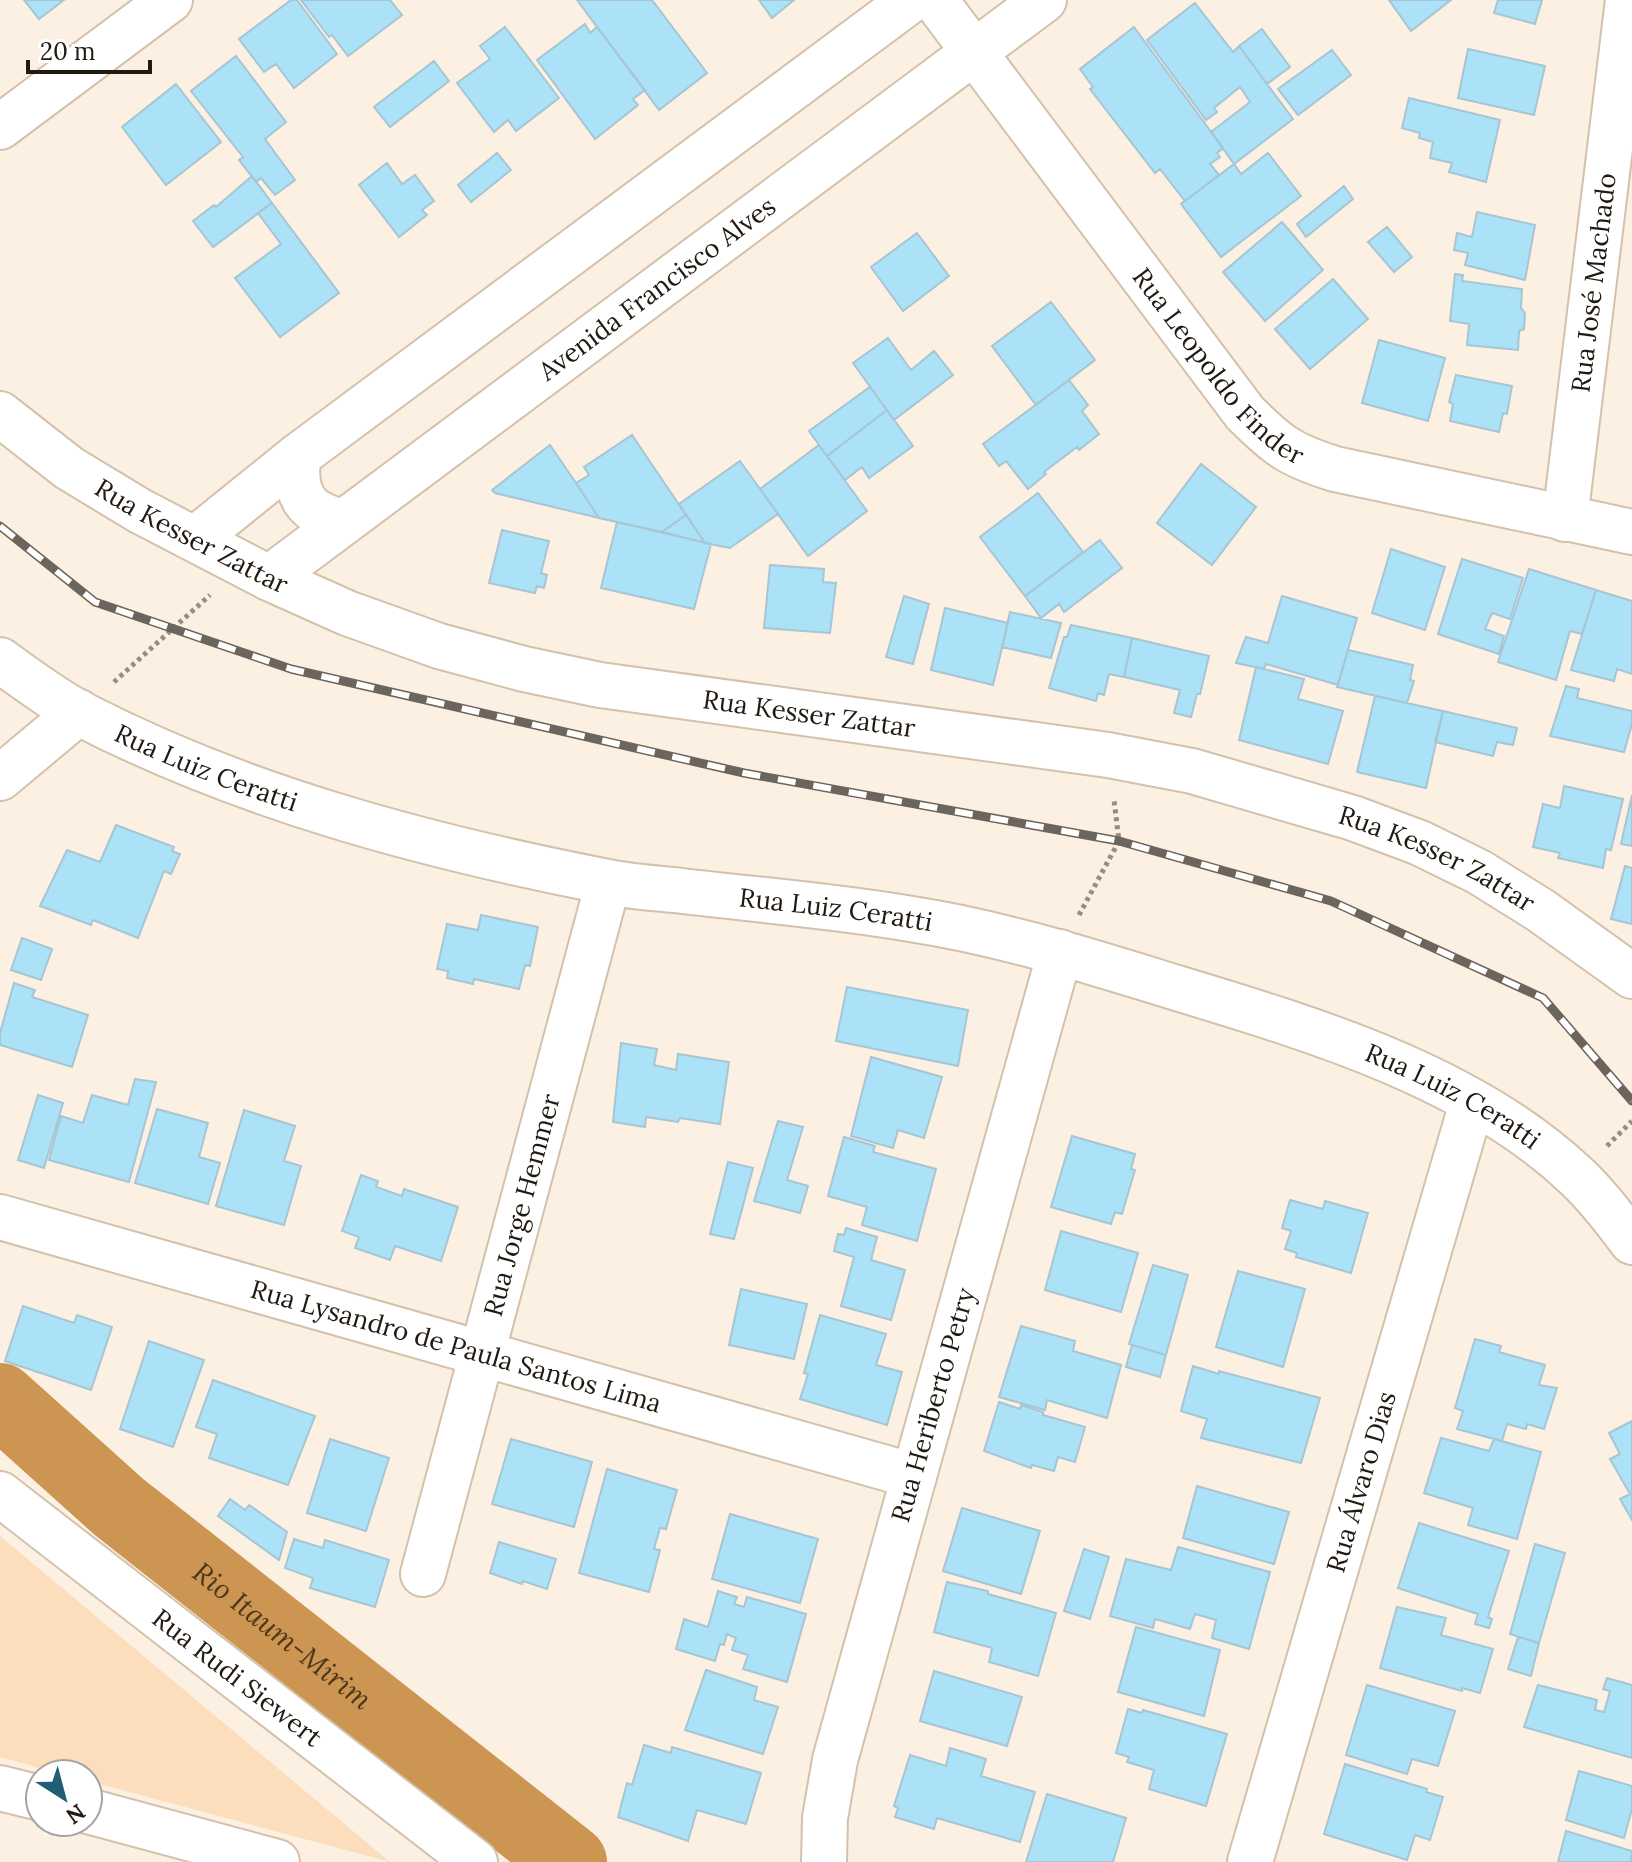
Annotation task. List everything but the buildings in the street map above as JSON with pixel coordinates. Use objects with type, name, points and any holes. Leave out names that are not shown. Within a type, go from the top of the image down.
[{"type":"street","points":[[0,127],[170,0]]},
{"type":"street","points":[[195,539],[298,456],[911,0]]},
{"type":"street","name":"Rua Leopoldo Finder","points":[[935,0],[1245,413],[1274,442],[1300,458],[1335,469],[1632,532]]},
{"type":"street","name":"Avenida Francisco Alves","points":[[256,571],[344,522],[1044,0]]},
{"type":"street","name":"Rua José Machado","points":[[1565,519],[1628,0]]},
{"type":"street","name":"Rua Kesser Zattar","points":[[0,414],[69,468],[140,511],[256,571],[347,613],[439,646],[524,669],[616,687],[1108,755],[1192,771],[1353,818],[1420,843],[1479,872],[1540,910],[1632,976]]},
{"type":"street","points":[[298,456],[295,479],[304,501],[321,516],[344,522]]},
{"type":"street","name":"Rua Luiz Ceratti","points":[[0,660],[79,712],[227,779],[399,834],[608,883],[906,918],[977,930],[1287,1021],[1421,1075],[1523,1133],[1576,1175],[1632,1242]]},
{"type":"street","points":[[0,778],[79,712]]},
{"type":"street","name":"Rua Jorge Hemmer","points":[[423,1574],[608,883]]},
{"type":"street","name":"Rua Heriberto Petry","points":[[824,1862],[825,1818],[835,1760],[1060,952]]},
{"type":"street","name":"Rua Álvaro Dias","points":[[1250,1862],[1472,1103]]},
{"type":"street","name":"Rua Lysandro de Paula Santos Lima","points":[[0,1217],[914,1476]]},
{"type":"street","name":"Rua Rudi Siewert","points":[[0,1494],[475,1862]]},
{"type":"street","points":[[0,1788],[24,1794]]},
{"type":"street","points":[[104,1815],[277,1862]]},
{"type":"path","points":[[79,712],[176,629],[256,571]]},
{"type":"path","points":[[1060,952],[1119,841],[1108,755]]},
{"type":"shaded area","points":[[0,1536],[390,1862],[104,1785],[104,1758],[24,1758],[24,1764],[0,1757]]},
{"type":"waterway","name":"Rio Itaum-Mirim","points":[[0,1400],[119,1507],[570,1862]]},
{"type":"railway","points":[[0,526],[95,602],[291,669],[744,773],[1119,841],[1331,901],[1543,998],[1632,1101]]}]
